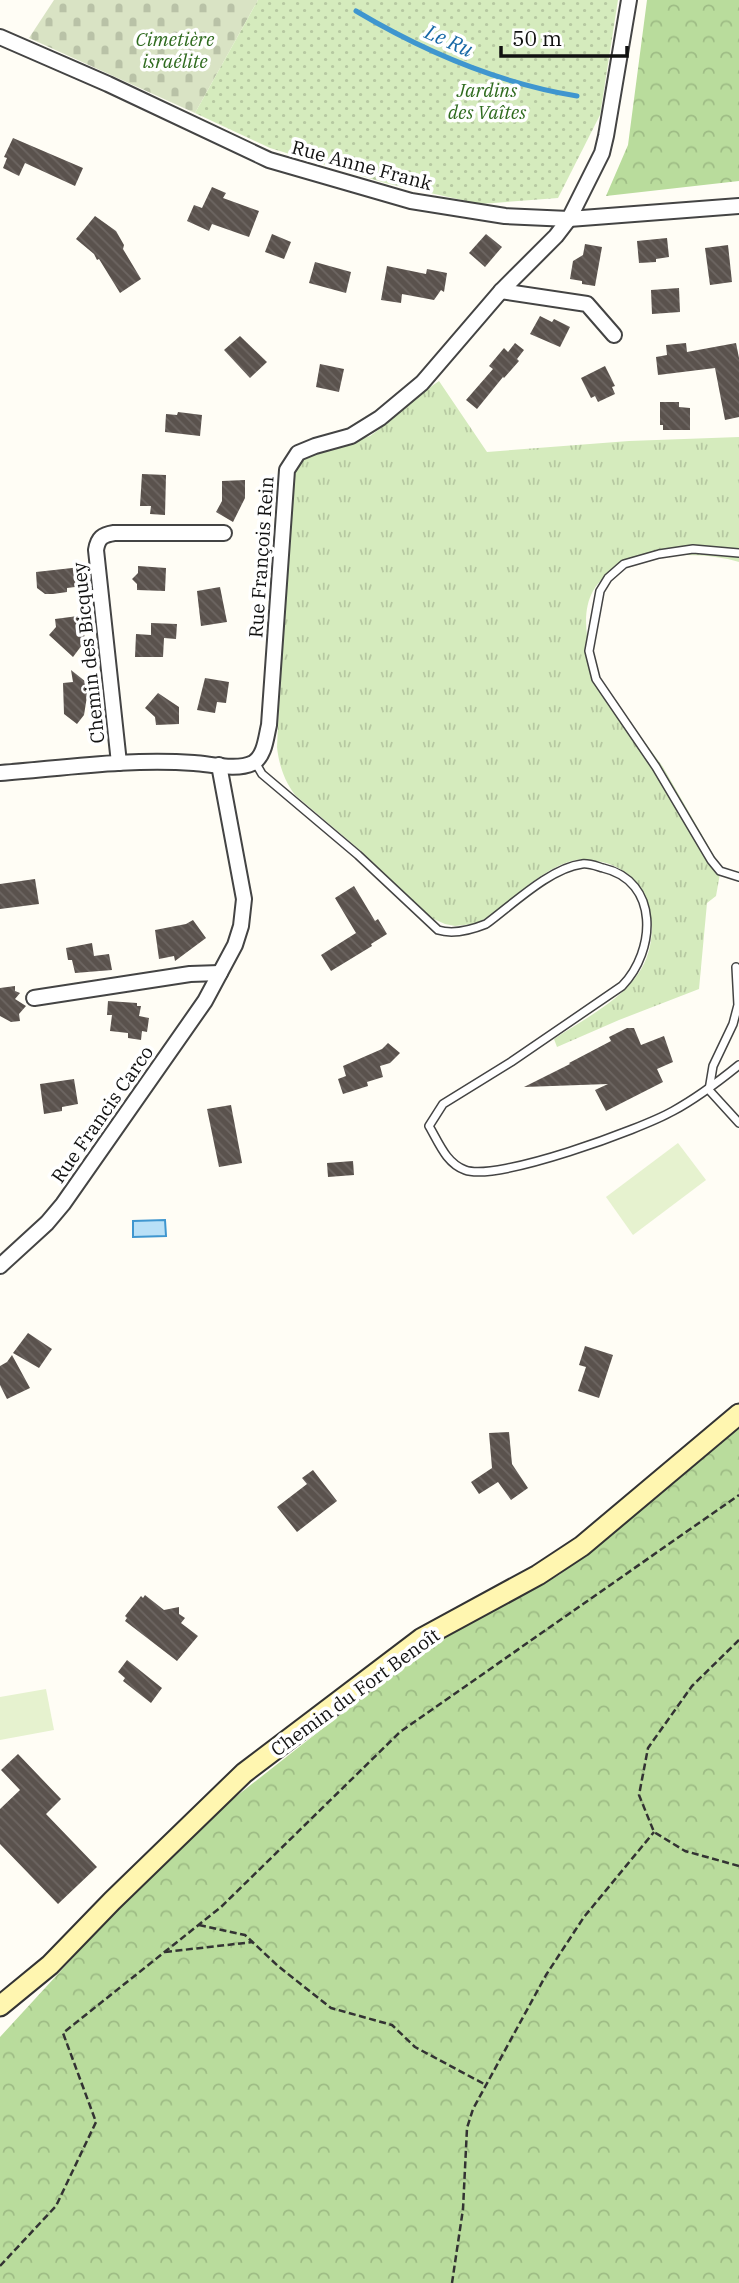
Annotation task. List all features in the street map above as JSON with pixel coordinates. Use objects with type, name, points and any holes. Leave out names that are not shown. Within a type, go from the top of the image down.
[{"type":"street","name":"Rue François Rein","points":[[255,762],[263,752],[269,725],[286,470],[298,453],[351,436],[380,418],[422,383],[500,290],[556,236],[569,219],[602,153],[629,0]]},
{"type":"street","name":"Rue Anne Frank","points":[[0,37],[108,84],[269,160],[411,201],[505,216],[569,219],[739,206]]},
{"type":"street","points":[[500,290],[587,304],[614,335]]},
{"type":"street","name":"Chemin des Bicquey","points":[[119,763],[96,550],[98,541],[104,535],[114,534],[224,533]]},
{"type":"street","name":"Chemin des Bicquey","points":[[0,773],[119,763],[187,762],[242,766],[255,762]]},
{"type":"street","name":"Rue Francis Carco","points":[[0,1266],[47,1223],[63,1203],[205,1000],[234,945],[241,926],[244,899],[219,765]]},
{"type":"street","points":[[34,998],[190,974],[220,973]]},
{"type":"street","name":"Chemin du Fort Benoît","points":[[0,2006],[50,1965],[244,1773],[422,1638],[538,1575],[582,1546],[739,1414]]},
{"type":"lane","points":[[739,554],[692,549],[659,554],[624,564],[600,591],[589,651],[596,679],[656,767],[711,860],[720,871],[739,877]]},
{"type":"lane","points":[[255,762],[262,774],[358,855],[438,930],[447,933],[474,929],[486,924],[556,872],[583,863],[610,869],[623,876],[635,888],[643,902],[647,934],[640,962],[627,980],[512,1062],[443,1104],[429,1126],[450,1161],[467,1171],[499,1171],[594,1144],[671,1112],[709,1090],[739,1065]]},
{"type":"lane","points":[[709,1090],[713,1066],[733,1024],[738,1005],[736,967]]},
{"type":"lane","points":[[709,1090],[739,1123]]},
{"type":"path","points":[[0,2266],[56,2206],[96,2122],[63,2032],[221,1907],[400,1732],[739,1495]]},
{"type":"path","points":[[739,1640],[692,1686],[648,1748],[639,1795],[654,1832],[685,1851],[739,1866]]},
{"type":"path","points":[[452,2283],[463,2210],[467,2128],[473,2109],[546,1975],[584,1917],[654,1832]]},
{"type":"path","points":[[199,1925],[245,1935],[278,1966],[331,2008],[392,2025],[415,2047],[486,2085]]},
{"type":"path","points":[[164,1953],[253,1942]]},
{"type":"green space","name":"Cimetière israélite","points":[[54,0],[258,0],[195,113],[29,38]]},
{"type":"green space","name":"Jardins des Vaîtes","points":[[258,0],[618,0],[600,115],[558,198],[480,204],[385,183],[270,148],[195,113]]},
{"type":"green space","points":[[647,0],[739,0],[739,181],[606,196],[628,145]]},
{"type":"green space","points":[[439,381],[487,452],[629,441],[739,437],[739,562],[682,555],[639,561],[620,567],[604,577],[593,591],[586,613],[590,651],[603,685],[663,767],[721,868],[716,896],[707,903],[699,989],[557,1047],[554,1039],[621,993],[638,974],[646,959],[652,925],[649,908],[633,879],[619,868],[602,862],[576,860],[552,869],[483,920],[455,926],[445,924],[429,917],[361,851],[295,795],[285,778],[278,754],[291,460],[370,436],[389,422],[406,404]]},
{"type":"green space","points":[[678,1143],[706,1180],[633,1235],[606,1197]]},
{"type":"green space","points":[[739,1426],[739,2283],[0,2283],[0,2037],[182,1839],[425,1648],[559,1575]]},
{"type":"green space","points":[[46,1689],[54,1730],[0,1740],[0,1697]]},
{"type":"water","points":[[165,1220],[166,1236],[133,1237],[133,1221]]},
{"type":"building","points":[[13,138],[83,168],[75,186],[25,163],[19,176],[3,168],[7,158],[4,157]]},
{"type":"building","points":[[212,187],[226,193],[223,198],[259,211],[249,237],[212,224],[209,231],[187,221],[194,205],[202,208]]},
{"type":"building","points":[[95,216],[116,231],[124,245],[123,249],[141,279],[120,293],[99,259],[76,239]]},
{"type":"building","points":[[272,234],[291,242],[284,259],[265,252]]},
{"type":"building","points":[[486,234],[502,247],[485,267],[469,253]]},
{"type":"building","points":[[667,238],[669,257],[656,259],[656,262],[639,263],[637,241]]},
{"type":"building","points":[[585,244],[602,247],[595,286],[570,279],[573,261],[583,255]]},
{"type":"building","points":[[728,245],[732,282],[710,285],[705,248]]},
{"type":"building","points":[[315,262],[351,272],[346,293],[309,283]]},
{"type":"building","points":[[387,266],[426,274],[427,269],[447,273],[444,292],[441,290],[434,300],[402,294],[401,303],[381,300]]},
{"type":"building","points":[[679,288],[680,312],[652,314],[651,290]]},
{"type":"building","points":[[540,316],[570,327],[560,347],[530,334]]},
{"type":"building","points":[[240,336],[267,362],[250,378],[224,350]]},
{"type":"building","points":[[515,343],[524,350],[517,359],[519,361],[477,409],[466,400],[493,369],[489,366],[504,348],[508,352]]},
{"type":"building","points":[[686,343],[687,352],[736,343],[739,358],[739,417],[725,420],[715,368],[658,375],[656,357],[667,355],[666,345]]},
{"type":"building","points":[[320,364],[344,369],[339,392],[316,387]]},
{"type":"building","points":[[605,366],[615,386],[612,387],[615,394],[598,402],[595,396],[591,398],[581,378]]},
{"type":"building","points":[[660,402],[679,402],[679,407],[690,408],[690,430],[663,430],[663,425],[660,425]]},
{"type":"building","points":[[178,412],[202,415],[200,436],[165,432],[166,414],[177,415]]},
{"type":"building","points":[[142,474],[166,475],[165,515],[150,514],[151,506],[140,506]]},
{"type":"building","points":[[245,480],[245,498],[233,522],[216,512],[222,501],[222,481]]},
{"type":"building","points":[[138,566],[166,568],[165,591],[137,590],[137,584],[132,579],[138,573]]},
{"type":"building","points":[[81,567],[83,586],[67,588],[67,592],[53,594],[45,594],[37,588],[36,572]]},
{"type":"building","points":[[220,587],[227,622],[201,626],[197,591]]},
{"type":"building","points":[[78,616],[80,625],[83,624],[85,641],[73,657],[49,635],[56,627],[55,619]]},
{"type":"building","points":[[151,623],[177,624],[176,639],[164,638],[163,657],[135,657],[136,634],[151,635]]},
{"type":"building","points":[[71,670],[91,686],[84,715],[77,724],[64,714],[63,683],[73,682]]},
{"type":"building","points":[[205,678],[229,682],[226,703],[217,702],[215,713],[197,710]]},
{"type":"building","points":[[158,693],[179,707],[179,724],[156,725],[155,717],[145,708]]},
{"type":"building","points":[[35,879],[39,904],[0,909],[0,884]]},
{"type":"building","points":[[354,886],[375,921],[378,919],[387,934],[331,971],[321,955],[356,933],[335,898]]},
{"type":"building","points":[[193,920],[206,938],[175,961],[174,956],[159,959],[155,930]]},
{"type":"building","points":[[92,943],[94,956],[109,954],[112,970],[75,973],[72,960],[68,960],[66,948]]},
{"type":"building","points":[[15,986],[15,991],[20,993],[15,999],[26,1006],[19,1014],[20,1021],[11,1022],[0,1016],[0,988]]},
{"type":"building","points":[[108,1001],[137,1003],[137,1006],[141,1006],[139,1016],[149,1018],[147,1032],[142,1031],[141,1040],[128,1038],[128,1033],[110,1031],[112,1015],[107,1015]]},
{"type":"building","points":[[627,1028],[634,1028],[641,1045],[664,1036],[673,1062],[657,1069],[663,1082],[606,1111],[595,1090],[608,1084],[524,1087],[611,1041],[609,1037]]},
{"type":"building","points":[[388,1043],[400,1053],[390,1063],[380,1066],[383,1077],[367,1082],[368,1086],[343,1094],[338,1079],[346,1076],[343,1066],[382,1049]]},
{"type":"building","points":[[74,1079],[78,1104],[62,1107],[62,1111],[44,1114],[40,1084]]},
{"type":"building","points":[[231,1105],[242,1163],[219,1167],[207,1109]]},
{"type":"building","points":[[353,1161],[354,1175],[328,1177],[327,1163]]},
{"type":"building","points":[[28,1333],[52,1349],[39,1368],[13,1353]]},
{"type":"building","points":[[585,1346],[613,1355],[599,1398],[578,1391],[586,1367],[579,1365]]},
{"type":"building","points":[[12,1355],[30,1388],[7,1399],[0,1385],[0,1366]]},
{"type":"building","points":[[509,1432],[512,1464],[528,1488],[511,1500],[498,1482],[479,1494],[471,1482],[492,1468],[489,1433]]},
{"type":"building","points":[[313,1470],[337,1501],[297,1532],[277,1507],[307,1484],[302,1478]]},
{"type":"building","points":[[145,1595],[164,1610],[179,1607],[179,1614],[185,1618],[181,1623],[198,1636],[177,1661],[125,1621],[125,1616],[141,1596],[143,1598]]},
{"type":"building","points":[[127,1660],[162,1688],[151,1703],[123,1681],[125,1678],[118,1672]]},
{"type":"building","points":[[18,1754],[61,1799],[46,1814],[97,1867],[58,1904],[0,1844],[0,1809],[20,1790],[1,1770]]},
{"type":"waterway","name":"Le Ru","points":[[356,11],[408,40],[462,64],[518,83],[577,96]]}]
